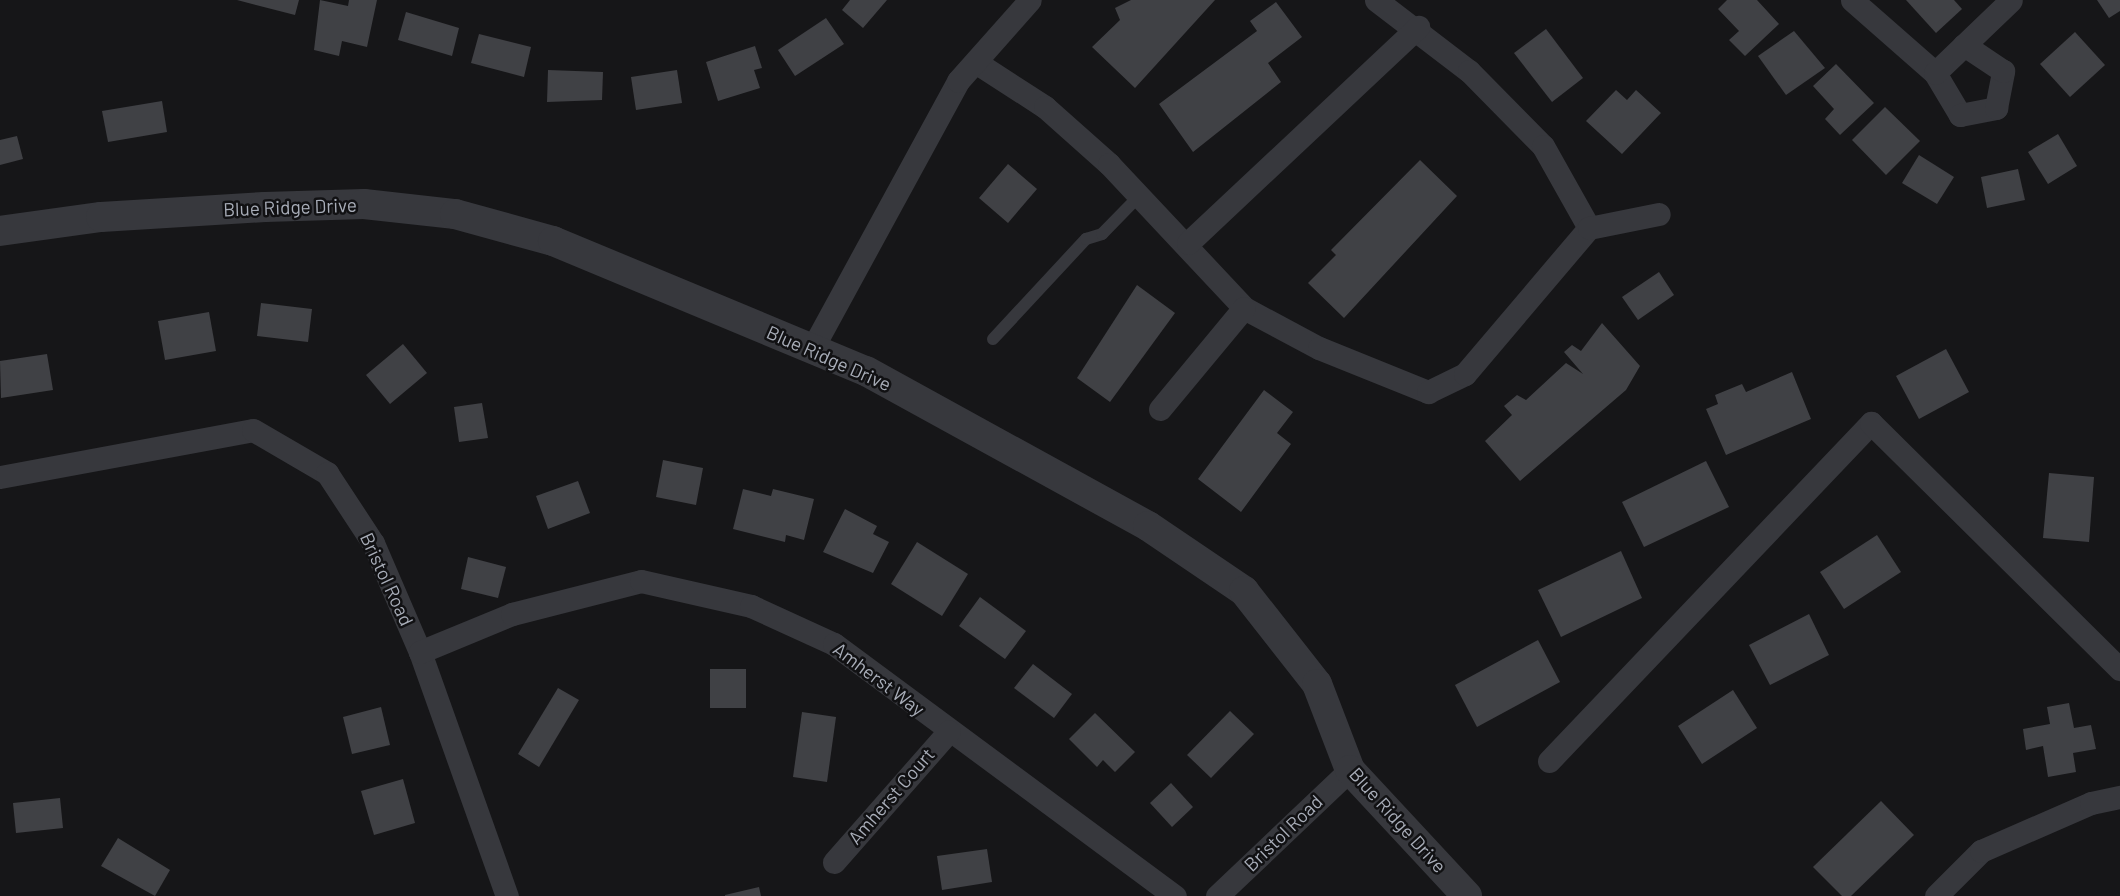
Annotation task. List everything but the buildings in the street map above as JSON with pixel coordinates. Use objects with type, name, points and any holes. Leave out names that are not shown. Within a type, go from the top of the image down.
[{"type":"street","points":[[812,349],[958,80],[977,63],[1030,0]]},
{"type":"street","points":[[1376,0],[1418,27],[1543,146],[1589,228]]},
{"type":"street","points":[[1852,0],[1935,73],[1959,115],[1996,107],[2003,71],[1964,45]]},
{"type":"street","points":[[1935,73],[2011,0]]},
{"type":"street","points":[[1188,243],[1418,27]]},
{"type":"street","points":[[977,63],[1045,107],[1188,243],[1244,308],[1319,348],[1428,392],[1465,374],[1589,228],[1659,214]]},
{"type":"street","name":"Blue Ridge Drive","points":[[0,231],[101,217],[265,207],[364,204],[455,214],[553,241],[866,371],[1148,526],[1244,591],[1317,684],[1350,770],[1467,896]]},
{"type":"street","points":[[1160,409],[1244,308]]},
{"type":"street","points":[[1549,761],[1871,423],[2120,669]]},
{"type":"street","name":"Bristol Road","points":[[0,477],[253,430],[327,473],[373,543],[420,652],[507,896]]},
{"type":"street","name":"Amherst Way","points":[[420,652],[512,614],[641,581],[751,606],[834,644],[1175,896]]},
{"type":"street","name":"Amherst Court","points":[[834,862],[949,731]]},
{"type":"street","name":"Bristol Road","points":[[1217,896],[1350,770]]},
{"type":"street","points":[[1936,896],[1981,851],[2091,803],[2120,797]]},
{"type":"lane","points":[[993,339],[1086,239],[1102,234],[1140,195]]}]
